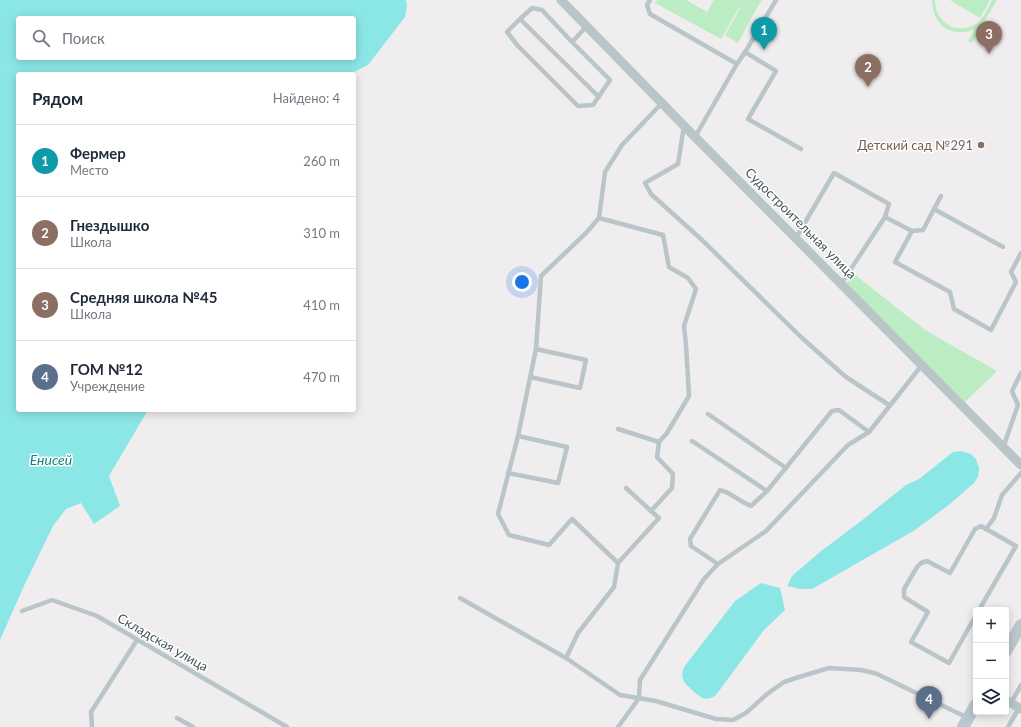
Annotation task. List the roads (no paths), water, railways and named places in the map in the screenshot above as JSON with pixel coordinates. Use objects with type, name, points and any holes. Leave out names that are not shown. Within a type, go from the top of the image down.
[{"type":"main road","points":[[1009,646],[1021,625]]},
{"type":"main road","points":[[965,722],[973,709]]},
{"type":"street","name":"Судостроительная улица","points":[[561,0],[1021,466]]},
{"type":"lane","points":[[650,0],[647,5],[650,14],[737,64]]},
{"type":"lane","points":[[695,137],[776,0]]},
{"type":"lane","points":[[532,8],[542,10],[572,42],[610,80],[594,105],[578,106],[518,46],[507,32],[532,8]]},
{"type":"lane","points":[[520,19],[598,97]]},
{"type":"lane","points":[[572,42],[587,26]]},
{"type":"lane","points":[[745,52],[776,71],[748,119],[801,149]]},
{"type":"lane","points":[[618,563],[572,519],[549,545],[509,535],[498,514],[518,436],[536,349],[541,276],[586,233],[599,218],[605,172],[622,145],[662,103]]},
{"type":"lane","points":[[684,125],[678,164],[645,183],[651,194],[702,240],[802,338],[846,377],[890,405]]},
{"type":"lane","points":[[796,238],[834,173],[889,204],[885,217],[841,284]]},
{"type":"lane","points":[[885,217],[912,231],[924,230],[941,196]]},
{"type":"lane","points":[[934,209],[1003,247]]},
{"type":"lane","points":[[599,218],[663,235],[669,267],[688,278],[696,289],[684,326],[689,396],[667,433],[659,442],[657,457],[673,474],[672,488],[651,511]]},
{"type":"lane","points":[[912,231],[895,262],[950,292],[954,309],[991,330],[1016,282],[1011,272],[1021,253]]},
{"type":"lane","points":[[530,377],[580,388],[586,360],[536,349]]},
{"type":"lane","points":[[618,727],[639,698],[640,680],[704,579],[718,564],[766,531],[848,445],[869,432],[922,365]]},
{"type":"lane","points":[[1003,448],[1018,405],[1012,391],[1021,374]]},
{"type":"lane","points":[[718,564],[691,546],[690,539],[720,490],[726,491],[751,506],[767,491],[832,411],[839,410],[869,432]]},
{"type":"lane","points":[[708,414],[786,468]]},
{"type":"lane","points":[[618,429],[659,442]]},
{"type":"lane","points":[[508,473],[558,484],[567,448],[518,436]]},
{"type":"lane","points":[[692,441],[767,491]]},
{"type":"lane","points":[[986,529],[994,518],[1002,495],[1021,473]]},
{"type":"lane","points":[[566,658],[578,633],[614,587],[618,563],[660,518],[626,488]]},
{"type":"lane","points":[[973,620],[948,663],[911,642],[928,612],[904,597],[904,589],[921,562],[927,561],[950,573],[975,529],[981,526],[1016,546],[981,607]]},
{"type":"lane","points":[[460,598],[566,658],[620,695],[656,701],[716,719],[733,720],[746,713],[767,694],[784,682],[829,668],[848,669],[877,674],[965,722]]},
{"type":"lane","name":"Складская улица","points":[[22,611],[52,600],[97,616],[283,726]]},
{"type":"lane","points":[[92,727],[91,712],[137,640]]},
{"type":"lane","points":[[1008,727],[1021,685]]},
{"type":"lane","points":[[177,718],[193,727]]},
{"type":"water","name":"Енисей","points":[[0,0],[406,0],[407,5],[405,17],[368,65],[355,72],[16,72],[16,412],[147,412],[109,476],[120,506],[94,524],[81,503],[66,509],[53,526],[0,640]]},
{"type":"water","points":[[961,451],[971,454],[976,459],[979,468],[978,477],[974,483],[950,504],[915,530],[812,589],[801,589],[787,586],[792,576],[820,552],[906,485],[919,479],[953,452]]},
{"type":"water","points":[[761,583],[780,588],[785,610],[764,630],[716,695],[709,699],[700,697],[684,682],[682,673],[684,667],[735,601]]},
{"type":"place","name":"Фермер","points":[[764,50]]},
{"type":"place","name":"Средняя школа №45","points":[[989,54]]},
{"type":"place","name":"Гнездышко","points":[[868,87]]},
{"type":"place","name":"Детский сад №291","points":[[981,145]]},
{"type":"place","name":"ГОМ №12","points":[[929,719]]}]
